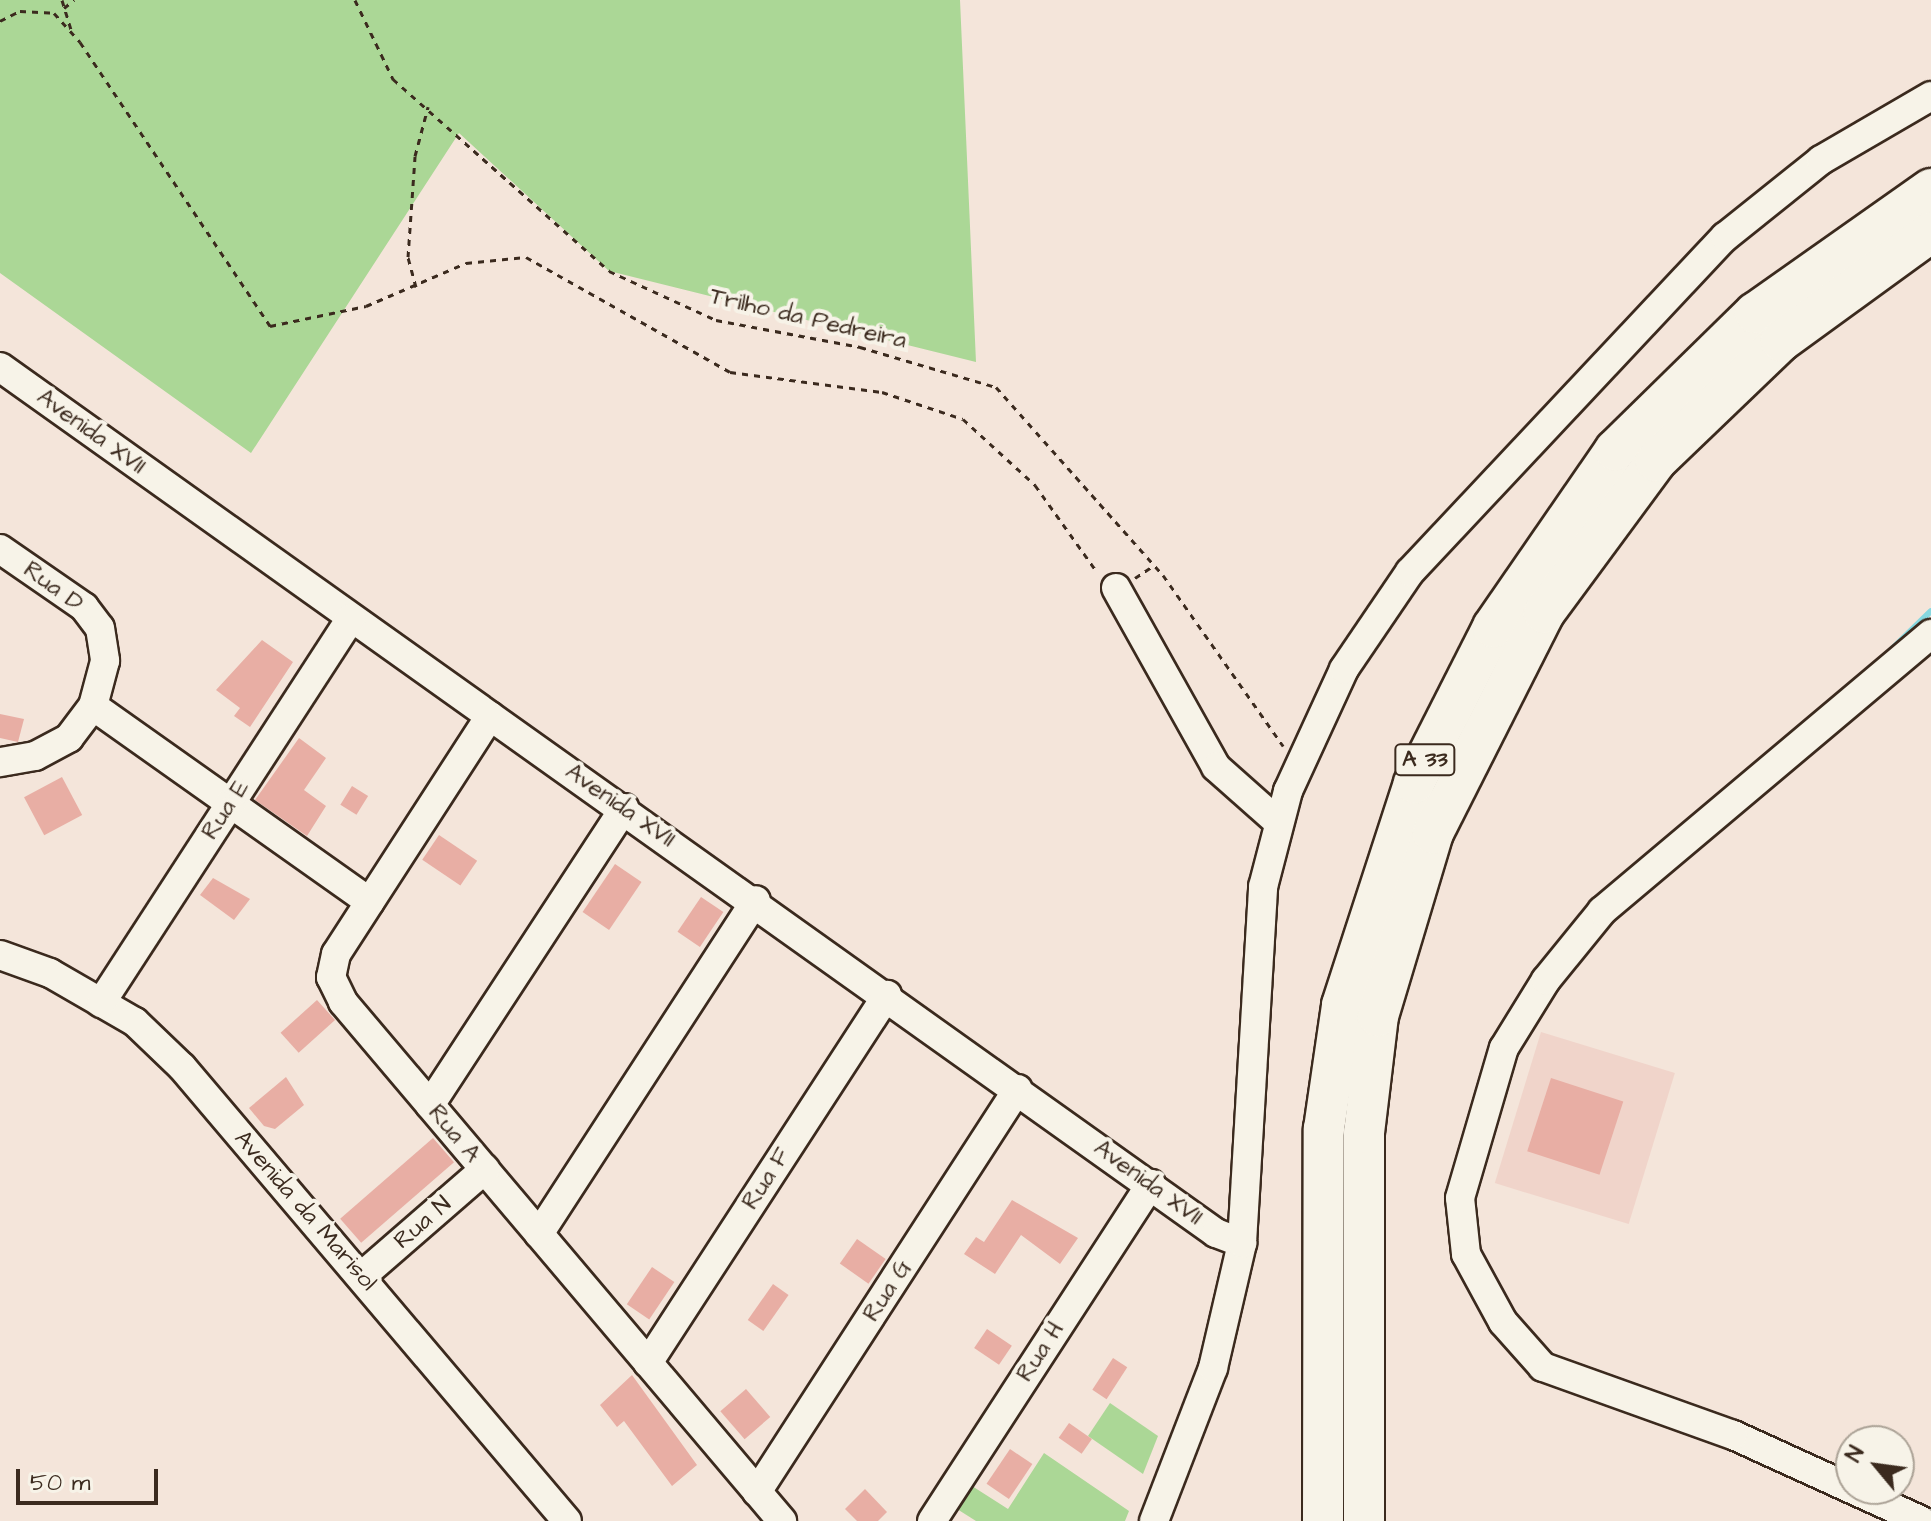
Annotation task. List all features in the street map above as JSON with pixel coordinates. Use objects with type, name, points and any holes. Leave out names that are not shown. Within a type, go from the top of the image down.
[{"type":"highway","name":"A 33","points":[[1323,1521],[1324,1129],[1342,1005],[1414,783],[1493,627],[1615,450],[1755,313],[1931,189]]},
{"type":"highway","name":"A 33","points":[[1364,1521],[1364,1133],[1378,1016],[1433,833],[1544,613],[1656,461],[1781,341],[1931,232]]},
{"type":"street","points":[[1154,1521],[1213,1368],[1242,1243],[1252,1144],[1254,947],[1278,822],[1301,757],[1344,669],[1410,572],[1694,268],[1821,160],[1931,96]]},
{"type":"street","name":"Avenida XVII","points":[[0,367],[490,716],[756,900],[1151,1184],[1242,1243]]},
{"type":"street","name":"Rua D","points":[[0,549],[84,607],[100,628],[105,661],[93,706],[69,738],[35,756],[0,762]]},
{"type":"street","points":[[1116,588],[1216,767],[1278,822]]},
{"type":"street","name":"Rua E","points":[[101,1003],[351,618]]},
{"type":"street","points":[[1908,1518],[1708,1425],[1543,1367],[1503,1322],[1466,1254],[1460,1198],[1504,1048],[1602,911],[1931,634]]},
{"type":"street","points":[[93,706],[370,902]]},
{"type":"street","name":"Rua A","points":[[490,716],[336,954],[331,977],[343,1002],[782,1521]]},
{"type":"street","points":[[430,1105],[624,808]]},
{"type":"street","points":[[539,1234],[756,900]]},
{"type":"street","name":"Avenida da Marisol","points":[[0,955],[135,1022],[182,1067],[567,1521]]},
{"type":"street","name":"Rua F","points":[[648,1363],[887,995]]},
{"type":"street","name":"Rua G","points":[[757,1492],[1018,1089]]},
{"type":"street","name":"Rua N","points":[[362,1276],[485,1169]]},
{"type":"street","name":"Rua H","points":[[932,1521],[1151,1184]]},
{"type":"path","points":[[62,0],[72,34]]},
{"type":"path","points":[[64,8],[74,0]]},
{"type":"path","name":"Trilho da Pedreira","points":[[355,0],[393,79],[609,271],[716,320],[860,347],[996,387],[1154,565],[1281,745],[1301,757]]},
{"type":"path","points":[[0,21],[20,11],[54,13],[72,34],[270,326],[366,306],[466,263],[526,257],[730,372],[927,404],[991,441],[1056,512],[1101,580],[1116,588],[1154,565]]},
{"type":"path","points":[[416,287],[408,257],[415,156],[428,107]]},
{"type":"shaded area","points":[[1541,1032],[1675,1073],[1629,1224],[1495,1183]]},
{"type":"green space","points":[[0,0],[960,0],[976,362],[609,271],[459,133],[251,453],[0,273]]},
{"type":"green space","points":[[1110,1403],[1158,1436],[1143,1474],[1088,1436]]},
{"type":"green space","points":[[1044,1453],[1129,1511],[1125,1521],[976,1521],[957,1509],[972,1486],[1008,1509]]},
{"type":"building","points":[[262,640],[293,662],[250,727],[234,716],[240,708],[216,690]]},
{"type":"building","points":[[0,714],[24,719],[18,742],[0,738]]},
{"type":"building","points":[[299,738],[326,758],[304,790],[326,806],[307,836],[255,800]]},
{"type":"building","points":[[62,777],[82,815],[44,835],[24,797]]},
{"type":"building","points":[[352,786],[368,796],[356,815],[340,805]]},
{"type":"building","points":[[439,835],[477,861],[460,886],[422,860]]},
{"type":"building","points":[[615,864],[642,882],[609,930],[583,912]]},
{"type":"building","points":[[213,878],[250,899],[234,920],[200,895]]},
{"type":"building","points":[[701,897],[723,912],[700,947],[678,932]]},
{"type":"building","points":[[317,1000],[335,1020],[299,1053],[281,1033]]},
{"type":"building","points":[[286,1077],[304,1105],[275,1129],[264,1126],[249,1108]]},
{"type":"building","points":[[1551,1078],[1623,1101],[1599,1175],[1527,1151]]},
{"type":"building","points":[[433,1138],[454,1162],[361,1243],[340,1219]]},
{"type":"building","points":[[1012,1200],[1078,1238],[1060,1264],[1021,1235],[995,1274],[964,1254],[976,1237],[984,1242]]},
{"type":"building","points":[[857,1239],[886,1259],[868,1284],[840,1264]]},
{"type":"building","points":[[652,1267],[674,1282],[649,1319],[627,1304]]},
{"type":"building","points":[[773,1284],[789,1295],[763,1331],[748,1320]]},
{"type":"building","points":[[987,1329],[1012,1346],[999,1365],[974,1348]]},
{"type":"building","points":[[1113,1358],[1127,1367],[1107,1399],[1092,1390]]},
{"type":"building","points":[[632,1375],[697,1465],[672,1486],[624,1421],[617,1427],[600,1405]]},
{"type":"building","points":[[746,1389],[770,1417],[745,1439],[720,1411]]},
{"type":"building","points":[[1069,1423],[1092,1439],[1082,1454],[1059,1438]]},
{"type":"building","points":[[1010,1449],[1032,1464],[1009,1499],[987,1484]]},
{"type":"building","points":[[865,1489],[887,1512],[878,1521],[857,1521],[845,1509]]},
{"type":"waterway","points":[[1890,651],[1931,611]]}]
